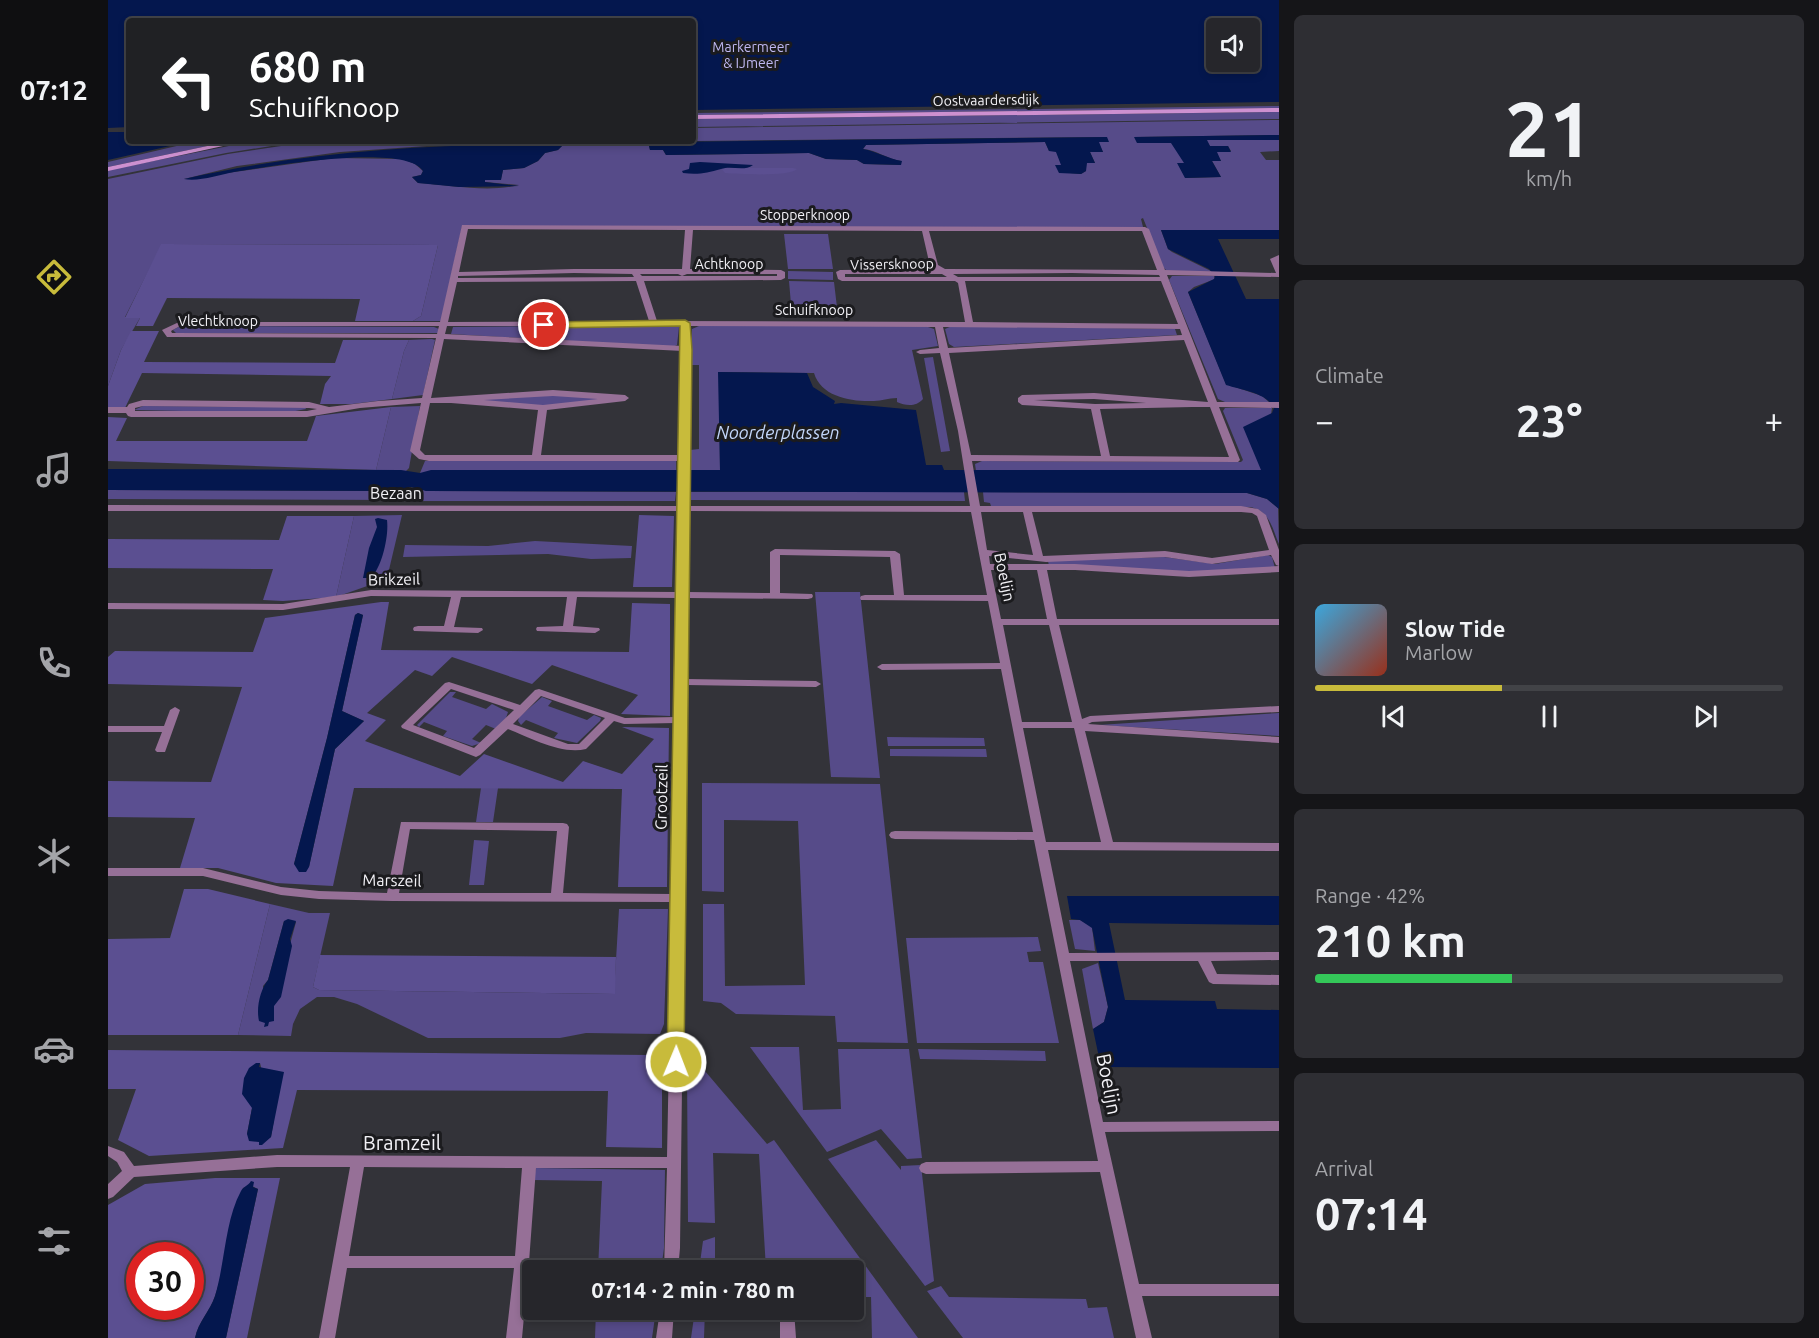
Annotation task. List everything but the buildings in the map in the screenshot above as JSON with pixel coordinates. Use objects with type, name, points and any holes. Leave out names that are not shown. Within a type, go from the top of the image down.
[{"type":"main road","name":"Oostvaardersdijk","points":[[696,117],[1279,110]]},
{"type":"main road","points":[[108,169],[228,144]]},
{"type":"street","name":"Stopperknoop","points":[[454,277],[465,227],[1145,229],[1164,277]]},
{"type":"street","points":[[677,278],[686,271],[688,228]]},
{"type":"street","points":[[925,228],[934,266],[962,282],[969,324]]},
{"type":"street","points":[[967,462],[1106,459],[1235,460],[1164,277],[1279,273],[1274,259],[1279,257]]},
{"type":"street","name":"Achtknoop","points":[[454,277],[637,275],[686,271],[781,272],[781,278],[677,278],[637,275]]},
{"type":"street","name":"Vissersknoop","points":[[840,272],[942,272],[1164,277],[842,279],[840,272]]},
{"type":"street","points":[[637,275],[654,324]]},
{"type":"street","points":[[454,277],[416,451],[423,457],[684,461]]},
{"type":"street","name":"Schuifknoop","points":[[443,325],[685,323],[1184,327]]},
{"type":"street","name":"Grootzeil","points":[[671,1260],[687,350],[685,323]]},
{"type":"street","name":"Vlechtknoop","points":[[442,336],[171,335],[166,330],[179,324],[443,325]]},
{"type":"street","name":"Boelijn","points":[[938,324],[1097,1127],[1144,1338]]},
{"type":"street","points":[[442,336],[687,350]]},
{"type":"street","points":[[920,352],[1188,337]]},
{"type":"street","points":[[108,410],[130,410],[131,414],[307,414],[328,409],[428,400],[553,393],[625,398],[543,408],[451,400]]},
{"type":"street","points":[[1192,404],[1095,407],[1022,402],[1022,398],[1094,396],[1192,404],[1276,405]]},
{"type":"street","points":[[1095,407],[1106,459]]},
{"type":"street","points":[[536,459],[543,408]]},
{"type":"street","name":"Bezaan","points":[[108,508],[974,503],[1027,509],[1255,510],[1261,515],[1275,552]]},
{"type":"street","points":[[1027,509],[1108,847]]},
{"type":"street","points":[[775,596],[775,552],[895,554],[899,598]]},
{"type":"street","points":[[983,552],[1040,563],[1190,574],[1279,569]]},
{"type":"street","points":[[986,567],[1165,554],[1212,561],[1275,552],[1279,563]]},
{"type":"street","name":"Brikzeil","points":[[109,609],[283,607],[370,594],[808,596]]},
{"type":"street","points":[[448,628],[456,594]]},
{"type":"street","points":[[568,629],[572,595]]},
{"type":"street","points":[[866,598],[992,598]]},
{"type":"street","points":[[998,622],[1279,622]]},
{"type":"street","points":[[541,628],[595,630]]},
{"type":"street","points":[[418,629],[478,630]]},
{"type":"street","points":[[882,667],[1005,666]]},
{"type":"street","points":[[681,682],[816,684]]},
{"type":"street","points":[[521,709],[449,685],[406,726],[476,753],[539,692],[624,721],[680,720]]},
{"type":"street","points":[[1078,725],[1090,719],[1279,709]]},
{"type":"street","points":[[160,750],[175,710]]},
{"type":"street","points":[[506,725],[567,747],[582,747],[610,718]]},
{"type":"street","points":[[1017,725],[1078,725],[1091,729],[1279,740]]},
{"type":"street","points":[[108,729],[168,729]]},
{"type":"street","points":[[392,897],[405,825],[563,826],[557,897]]},
{"type":"street","points":[[895,835],[1041,841],[1108,847],[1279,847]]},
{"type":"street","name":"Marszeil","points":[[108,872],[203,872],[281,891],[392,897],[678,898]]},
{"type":"street","points":[[1202,956],[1213,979],[1279,980]]},
{"type":"street","points":[[1064,957],[1279,956]]},
{"type":"street","points":[[1097,1127],[1279,1126]]},
{"type":"street","points":[[108,1151],[118,1153],[130,1172],[108,1193]]},
{"type":"street","name":"Bramzeil","points":[[130,1172],[277,1161],[674,1163]]},
{"type":"street","points":[[327,1338],[358,1163]]},
{"type":"street","points":[[522,1260],[529,1164]]},
{"type":"street","points":[[926,1168],[1106,1166]]},
{"type":"street","points":[[340,1262],[522,1262],[514,1338]]},
{"type":"street","points":[[1132,1290],[1279,1290]]},
{"type":"street","points":[[664,1338],[666,1320]]},
{"type":"street","points":[[787,1320],[788,1338]]},
{"type":"shaded area","points":[[1279,106],[1279,108],[696,115],[696,113]]},
{"type":"shaded area","points":[[1279,112],[1279,119],[696,127],[696,119]]},
{"type":"shaded area","points":[[1279,120],[1279,135],[1135,137],[1138,143],[1171,142],[1185,163],[1178,164],[1186,178],[1221,177],[1212,161],[1221,161],[1216,152],[1231,151],[1228,146],[1210,146],[1206,140],[1279,140],[1279,151],[1260,152],[1266,160],[1279,160],[1279,230],[1161,230],[1168,249],[1213,272],[1167,271],[1163,267],[1143,218],[1141,219],[1143,227],[462,227],[441,321],[413,321],[421,316],[438,245],[162,244],[125,317],[140,318],[121,350],[108,386],[108,179],[228,154],[295,144],[456,144],[340,152],[237,166],[184,179],[334,158],[403,159],[415,164],[423,171],[421,175],[412,177],[418,183],[495,188],[519,185],[485,182],[485,180],[501,179],[503,170],[524,168],[538,161],[545,153],[558,150],[562,146],[649,146],[650,150],[663,150],[666,155],[809,153],[826,159],[857,160],[864,164],[901,165],[901,161],[863,149],[866,145],[1045,142],[1049,151],[1056,151],[1062,165],[1056,165],[1059,172],[1081,174],[1086,171],[1086,163],[1095,163],[1090,152],[1103,152],[1098,142],[1108,142],[1106,137],[696,141],[696,128]]},
{"type":"shaded area","points":[[185,144],[217,144],[108,167],[108,162]]},
{"type":"shaded area","points":[[239,144],[284,144],[226,153],[108,177],[108,170]]},
{"type":"shaded area","points":[[721,168],[797,169],[784,173],[752,174],[725,173]]},
{"type":"shaded area","points":[[784,234],[828,234],[833,269],[788,269]]},
{"type":"shaded area","points":[[161,244],[438,245],[421,316],[413,321],[355,321],[360,299],[167,298],[153,326],[136,326],[140,318],[125,318]]},
{"type":"shaded area","points":[[788,271],[833,272],[833,280],[788,279]]},
{"type":"shaded area","points":[[1172,276],[1214,276],[1215,279],[1194,287],[1188,292],[1226,384],[1262,396],[1269,402],[1225,402],[1218,399],[1169,280]]},
{"type":"shaded area","points":[[789,281],[834,282],[838,316],[792,316]]},
{"type":"shaded area","points":[[672,325],[679,327],[677,345],[673,347],[451,334],[453,327]]},
{"type":"shaded area","points":[[180,326],[434,327],[439,329],[438,333],[176,333],[173,330]]},
{"type":"shaded area","points":[[699,326],[925,326],[934,329],[938,346],[912,350],[923,399],[911,405],[897,402],[897,398],[877,401],[847,399],[823,388],[814,373],[719,372],[720,470],[690,470],[690,450],[699,449],[699,365],[691,365],[692,329]]},
{"type":"shaded area","points":[[952,326],[1175,329],[1177,335],[954,347],[949,344],[945,329]]},
{"type":"shaded area","points":[[131,331],[159,331],[144,362],[335,363],[343,340],[409,340],[392,399],[352,404],[320,404],[325,384],[331,376],[142,373],[124,410],[108,410],[108,386],[121,350]]},
{"type":"shaded area","points":[[409,340],[435,340],[423,395],[392,399]]},
{"type":"shaded area","points":[[933,357],[950,451],[941,452],[924,358]]},
{"type":"shaded area","points":[[552,395],[611,399],[540,406],[470,400]]},
{"type":"shaded area","points":[[143,406],[305,407],[306,409],[285,413],[134,410]]},
{"type":"shaded area","points":[[420,406],[409,468],[406,471],[376,470],[391,407]]},
{"type":"shaded area","points":[[391,407],[376,470],[108,461],[108,417],[127,418],[116,441],[307,441],[316,416]]},
{"type":"shaded area","points":[[1225,408],[1272,408],[1262,470],[976,471],[975,464],[982,461],[1241,462],[1243,460],[1223,411]]},
{"type":"shaded area","points":[[425,461],[676,461],[676,470],[420,473]]},
{"type":"shaded area","points":[[410,487],[406,500],[108,499],[108,490],[394,491]]},
{"type":"shaded area","points":[[416,487],[427,491],[676,492],[675,501],[416,501]]},
{"type":"shaded area","points":[[691,492],[964,492],[965,501],[691,500]]},
{"type":"shaded area","points":[[983,492],[1247,493],[1267,499],[1278,508],[1279,544],[1266,516],[1250,507],[991,506],[990,503],[984,502]]},
{"type":"shaded area","points":[[402,515],[388,574],[370,585],[336,597],[354,516]]},
{"type":"shaded area","points":[[639,515],[674,516],[672,587],[633,587]]},
{"type":"shaded area","points":[[287,516],[354,516],[336,597],[283,601],[263,600],[273,569],[108,568],[108,539],[279,540]]},
{"type":"shaded area","points":[[535,541],[632,546],[631,558],[591,559],[548,554],[403,557],[405,545],[488,546]]},
{"type":"shaded area","points":[[1268,555],[1272,557],[1275,568],[1190,572],[1049,566],[1048,561],[1164,557],[1215,564]]},
{"type":"shaded area","points":[[815,592],[860,592],[880,778],[831,777]]},
{"type":"shaded area","points":[[389,602],[381,650],[629,652],[632,603],[670,604],[670,716],[621,714],[638,695],[552,665],[532,684],[452,657],[432,676],[415,670],[367,713],[386,720],[365,741],[460,776],[484,754],[563,782],[583,761],[622,774],[654,739],[622,727],[669,728],[667,887],[618,887],[622,789],[354,788],[333,886],[276,883],[218,868],[180,868],[195,818],[108,817],[108,781],[211,782],[242,687],[108,684],[108,657],[115,651],[253,652],[265,618]],"holes":[[[358,613],[363,615],[342,711],[364,721],[335,749],[309,867],[294,864],[327,738],[355,615]]]},
{"type":"shaded area","points":[[450,692],[456,692],[452,697],[486,709],[492,704],[508,712],[506,718],[496,729],[486,725],[472,739],[481,743],[472,746],[443,736],[447,731],[424,722],[419,727],[417,725]]},
{"type":"shaded area","points":[[542,697],[552,701],[548,706],[587,720],[594,715],[601,718],[600,721],[577,743],[554,738],[558,733],[526,720],[521,725],[518,721],[519,717]]},
{"type":"shaded area","points":[[1279,713],[1279,736],[1099,725]]},
{"type":"shaded area","points":[[887,737],[984,738],[985,746],[888,746]]},
{"type":"shaded area","points":[[890,749],[986,749],[987,757],[890,756]]},
{"type":"shaded area","points":[[702,783],[880,784],[908,1043],[837,1042],[835,1016],[736,1014],[721,1003],[703,1001],[703,904],[724,904],[725,986],[805,985],[798,821],[724,820],[724,892],[702,891]]},
{"type":"shaded area","points":[[481,788],[498,788],[493,822],[476,822]]},
{"type":"shaded area","points":[[474,840],[489,841],[484,885],[469,885]]},
{"type":"shaded area","points":[[184,889],[208,889],[270,904],[238,1035],[108,1035],[108,939],[170,938]]},
{"type":"shaded area","points":[[270,904],[309,913],[330,913],[313,987],[319,990],[614,994],[619,909],[668,909],[664,1024],[660,1034],[586,1033],[560,1038],[428,1038],[357,1004],[334,997],[317,997],[300,1009],[293,1024],[291,1036],[238,1035]],"holes":[[[284,921],[296,922],[269,1022],[265,1023],[263,986],[268,980]]]},
{"type":"shaded area","points":[[1069,920],[1080,920],[1092,927],[1095,951],[1075,949]]},
{"type":"shaded area","points":[[1038,937],[1041,951],[1027,952],[1029,962],[1043,962],[1059,1043],[917,1043],[906,938]]},
{"type":"shaded area","points":[[320,955],[616,957],[615,994],[319,990],[313,987]]},
{"type":"shaded area","points":[[1098,963],[1108,1007],[1104,1022],[1093,1029],[1082,969]]},
{"type":"shaded area","points":[[750,1047],[799,1047],[803,1110],[841,1109],[838,1049],[909,1049],[922,1158],[907,1159],[881,1129],[827,1152]]},
{"type":"shaded area","points":[[918,1049],[1045,1051],[1046,1061],[920,1059]]},
{"type":"shaded area","points":[[108,1050],[650,1055],[649,1059],[662,1060],[662,1148],[606,1147],[608,1091],[297,1090],[283,1148],[149,1156],[118,1140],[136,1089],[108,1089]],"holes":[[[260,1063],[274,1120],[271,1137],[264,1142],[247,1134],[252,1108],[254,1067]]]},
{"type":"shaded area","points":[[691,1066],[705,1071],[767,1144],[774,1140],[861,1260],[765,1260],[759,1154],[713,1153],[715,1223],[688,1222],[687,1068]]},
{"type":"shaded area","points":[[876,1140],[901,1170],[901,1166],[921,1165],[934,1281],[925,1286],[828,1159]]},
{"type":"shaded area","points":[[536,1168],[665,1170],[662,1260],[598,1260],[602,1181],[533,1180]]},
{"type":"shaded area","points":[[215,1178],[280,1178],[247,1338],[226,1338],[258,1189],[250,1185],[243,1188],[234,1215],[215,1296],[204,1318],[204,1242],[126,1242],[126,1320],[203,1320],[195,1338],[108,1338],[108,1205],[145,1184]]},
{"type":"shaded area","points":[[715,1237],[715,1260],[700,1260],[703,1241]]},
{"type":"shaded area","points":[[864,1264],[918,1338],[872,1338],[871,1297],[864,1297]]},
{"type":"shaded area","points":[[941,1286],[949,1297],[1086,1299],[1088,1308],[1107,1307],[1114,1338],[963,1338],[927,1291]]},
{"type":"shaded area","points":[[596,1320],[655,1320],[652,1338],[595,1338]]},
{"type":"shaded area","points":[[694,1320],[705,1320],[704,1338],[691,1338]]},
{"type":"water","name":"Markermeer & IJmeer","points":[[108,0],[1279,0],[1279,102],[696,110],[696,18],[126,18],[126,127],[108,128]]},
{"type":"water","points":[[108,132],[126,132],[126,144],[179,144],[108,160]]},
{"type":"water","points":[[1279,135],[1279,140],[1207,140],[1210,146],[1228,146],[1231,152],[1217,152],[1221,161],[1212,161],[1221,177],[1185,178],[1177,163],[1184,163],[1171,143],[1137,143],[1134,137]]},
{"type":"water","points":[[1107,137],[1109,142],[1099,142],[1103,152],[1090,152],[1095,163],[1087,163],[1086,171],[1081,174],[1059,173],[1055,165],[1061,165],[1056,152],[1049,151],[1045,142],[866,145],[863,149],[902,161],[901,165],[864,164],[857,160],[826,159],[809,153],[666,155],[663,150],[650,150],[649,146],[562,146],[558,150],[545,153],[538,161],[524,168],[503,170],[501,180],[485,180],[485,182],[519,186],[459,187],[418,183],[412,177],[421,175],[423,171],[411,163],[390,158],[364,157],[303,162],[202,179],[184,179],[301,158],[359,152],[474,145],[696,144],[696,142]]},
{"type":"water","points":[[690,163],[753,165],[702,173],[683,173],[682,171],[689,169]]},
{"type":"water","name":"Noorderplassen","points":[[1161,230],[1279,230],[1279,239],[1218,239],[1246,299],[1279,299],[1279,509],[1267,499],[1247,493],[426,491],[411,487],[394,491],[108,490],[108,469],[401,470],[420,473],[431,470],[720,470],[718,372],[807,373],[813,387],[835,401],[834,404],[916,410],[926,465],[942,465],[944,470],[1261,470],[1243,427],[1272,413],[1274,408],[1260,395],[1226,385],[1188,292],[1214,279],[1215,276],[1209,269],[1168,249]]},
{"type":"water","points":[[375,519],[387,520],[384,551],[375,573],[371,578],[363,578],[369,548],[377,527]]},
{"type":"water","points":[[358,613],[363,615],[342,711],[364,721],[335,749],[309,867],[306,872],[299,872],[294,864],[327,738],[355,615]]},
{"type":"water","points":[[1067,896],[1279,896],[1279,925],[1109,923],[1125,1000],[1215,1001],[1217,1009],[1279,1010],[1279,1068],[1101,1067],[1093,1029],[1104,1022],[1108,1007],[1092,928],[1080,920],[1071,919]]},
{"type":"water","points":[[288,919],[296,921],[290,939],[292,946],[281,997],[274,1006],[274,1021],[264,1027],[265,1023],[259,1021],[259,999],[268,980],[284,921]]},
{"type":"water","points":[[260,1063],[259,1067],[284,1072],[271,1137],[262,1145],[259,1145],[259,1142],[249,1141],[247,1134],[252,1108],[242,1094],[244,1078],[249,1068]]},
{"type":"water","points":[[251,1181],[254,1182],[253,1187],[258,1189],[226,1338],[195,1338],[215,1296],[228,1228],[236,1202],[242,1189]]},
{"type":"route","points":[[544,325],[685,323],[687,350],[676,1062]]}]
